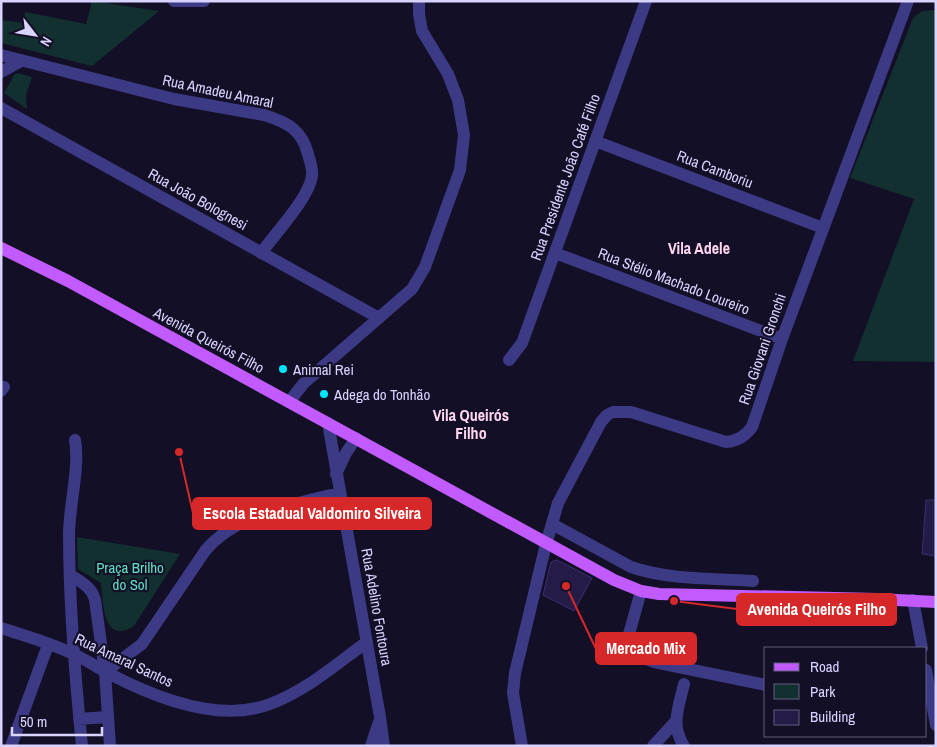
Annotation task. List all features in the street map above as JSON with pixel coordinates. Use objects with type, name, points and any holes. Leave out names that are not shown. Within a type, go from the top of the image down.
[{"type":"main road","name":"Avenida Queirós Filho","points":[[2,248],[76,286],[356,438],[546,544],[641,592],[936,602]]},
{"type":"street","points":[[174,1],[204,1]]},
{"type":"street","points":[[289,402],[304,383],[402,299],[420,279],[460,170],[464,135],[458,100],[448,74],[422,31],[419,1]]},
{"type":"street","name":"Rua Presidente João Café Filho","points":[[509,360],[522,343],[646,1]]},
{"type":"street","name":"Rua Giovani Gronchi","points":[[522,746],[513,693],[514,684],[546,544],[563,492],[601,422],[607,415],[613,412],[631,412],[719,441],[733,442],[746,435],[752,427],[782,339],[908,1]]},
{"type":"street","name":"Rua Amadeu Amaral","points":[[1,55],[174,99],[264,115],[292,128],[305,142],[312,168],[311,183],[304,197],[261,253]]},
{"type":"street","points":[[1,72],[21,61]]},
{"type":"street","name":"Rua João Bolognesi","points":[[1,108],[379,318]]},
{"type":"street","name":"Rua Camboriu","points":[[595,141],[823,228]]},
{"type":"street","name":"Rua Stélio Machado Loureiro","points":[[555,253],[782,339]]},
{"type":"street","name":"Rua Adelino Fontoura","points":[[328,423],[384,746]]},
{"type":"street","points":[[336,474],[356,438]]},
{"type":"street","points":[[75,440],[77,451],[69,534],[73,653],[82,746]]},
{"type":"street","points":[[105,672],[142,644],[205,551],[224,532],[258,516],[339,494]]},
{"type":"street","points":[[552,524],[631,567],[643,571],[666,576],[753,580]]},
{"type":"street","points":[[70,575],[93,593],[105,672],[110,746]]},
{"type":"street","points":[[641,592],[629,634],[630,648],[636,655],[654,662],[764,685]]},
{"type":"street","points":[[913,600],[922,647]]},
{"type":"street","name":"Rua Amaral Santos","points":[[1,628],[73,653],[105,672],[158,697],[220,710],[248,710],[270,704],[301,689],[367,642]]},
{"type":"street","points":[[11,746],[48,644]]},
{"type":"street","points":[[927,678],[932,719]]},
{"type":"street","points":[[684,684],[675,722],[679,737],[684,746]]},
{"type":"street","points":[[371,746],[380,717]]},
{"type":"street","points":[[79,719],[107,718]]},
{"type":"street","points":[[653,746],[675,722]]},
{"type":"green space","points":[[92,1],[159,11],[92,66],[1,43],[2,20],[23,23],[25,12],[86,24]]},
{"type":"green space","points":[[936,10],[936,362],[853,361],[914,199],[850,178],[913,18],[922,11]]},
{"type":"green space","points":[[18,73],[32,77],[26,95],[27,109],[4,93],[14,75]]},
{"type":"green space","name":"Praça Brilho do Sol","points":[[77,537],[180,554],[134,626],[124,631],[116,630],[110,626],[104,610],[101,583],[78,569]]},
{"type":"building","points":[[926,500],[936,500],[936,556],[922,554]]},
{"type":"building","points":[[557,560],[592,578],[574,611],[543,595],[551,562]]},
{"type":"place","name":"Animal Rei","points":[[283,369]]},
{"type":"place","name":"Adega do Tonhão","points":[[324,394]]},
{"type":"place","name":"Escola Estadual Valdomiro Silveira","points":[[179,452]]},
{"type":"place","name":"Mercado Mix","points":[[566,586]]},
{"type":"place","name":"Avenida Queirós Filho","points":[[674,601]]},
{"type":"district","name":"Vila Adele","points":[[699,248]]},
{"type":"district","name":"Vila Queirós Filho","points":[[471,424]]}]
